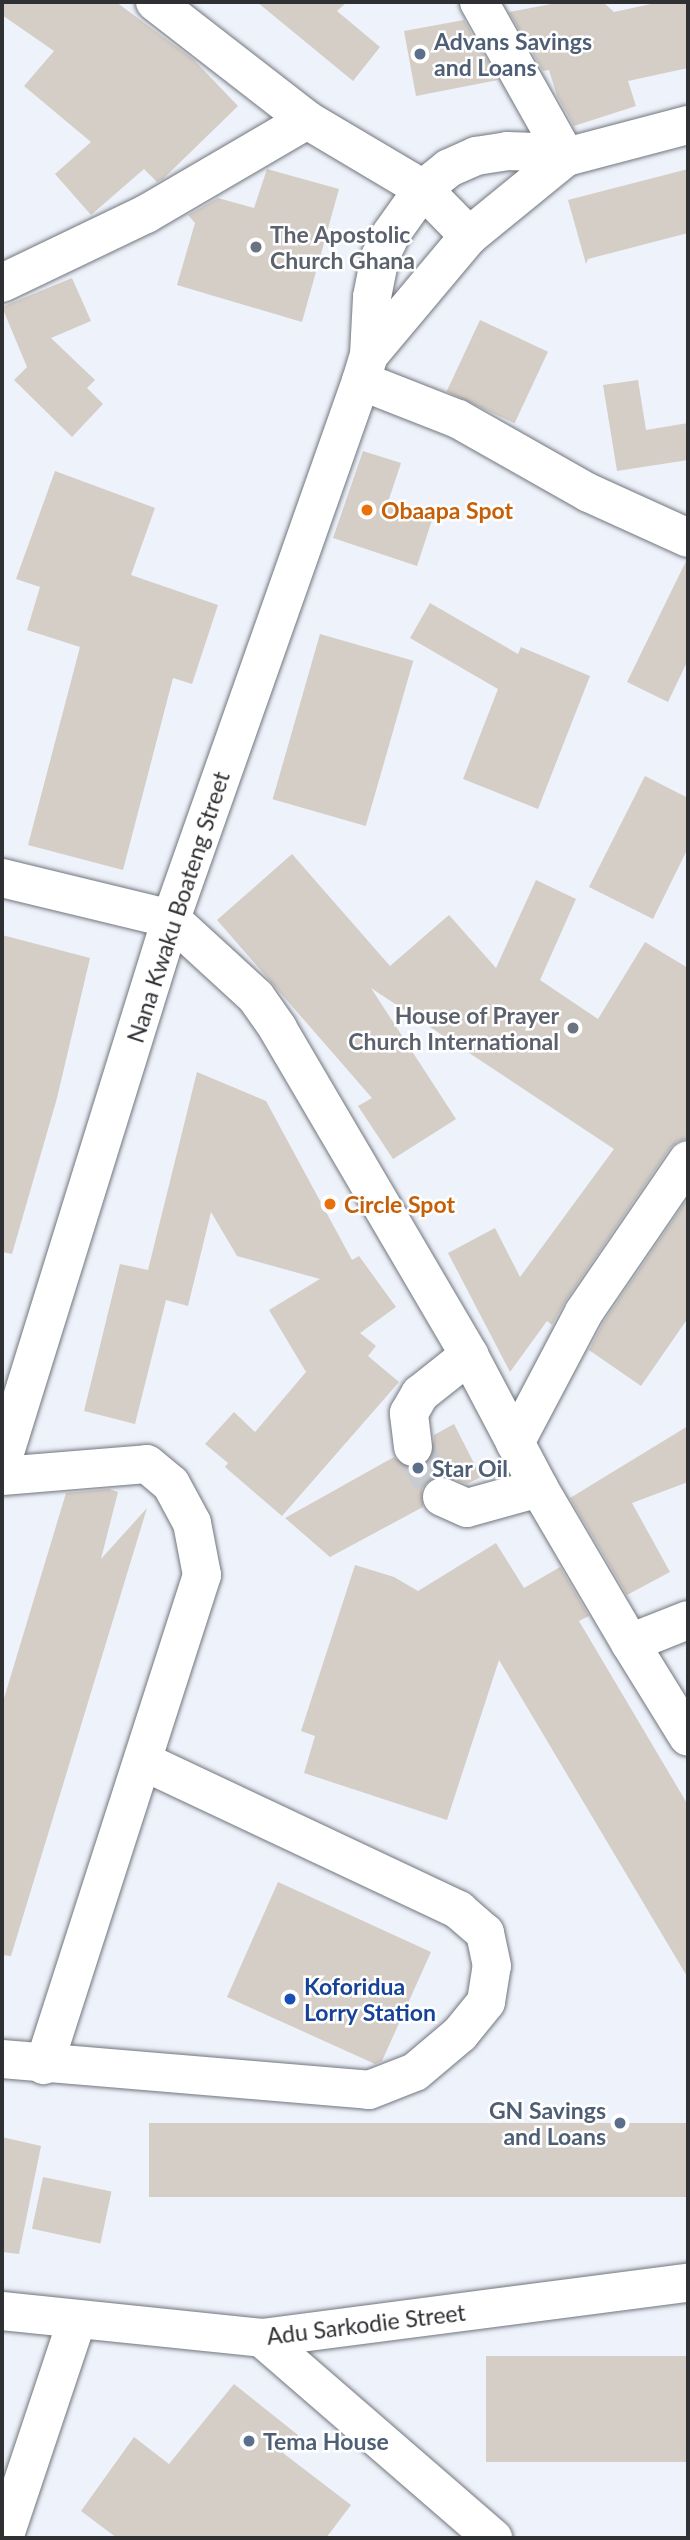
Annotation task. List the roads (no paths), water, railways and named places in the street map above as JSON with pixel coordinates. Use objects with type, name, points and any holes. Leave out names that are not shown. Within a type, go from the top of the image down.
[{"type":"street","points":[[155,2],[307,120],[423,189],[469,236]]},
{"type":"street","points":[[479,2],[566,157]]},
{"type":"street","points":[[2,283],[146,214],[307,120]]},
{"type":"street","points":[[365,368],[372,297],[380,257],[391,234],[423,189],[449,168],[476,156],[526,151],[566,157],[688,125]]},
{"type":"street","points":[[365,368],[469,236],[566,157]]},
{"type":"street","points":[[365,368],[589,493],[688,538]]},
{"type":"street","name":"Nana Kwaku Boateng Street","points":[[2,1462],[171,919],[365,368]]},
{"type":"street","points":[[2,878],[171,919],[256,997],[278,1029],[468,1355],[540,1488],[688,1737]]},
{"type":"street","points":[[515,1443],[584,1312],[688,1160]]},
{"type":"street","points":[[413,1447],[409,1413],[420,1394],[468,1355]]},
{"type":"street","points":[[2,1476],[147,1464],[171,1485],[192,1523],[202,1575],[44,2065]]},
{"type":"street","points":[[442,1497],[467,1508],[540,1488]]},
{"type":"street","points":[[630,1643],[688,1620]]},
{"type":"street","points":[[2,2059],[44,2065],[369,2090],[415,2071],[460,2034],[486,2002],[492,1966],[485,1933],[459,1910],[143,1761]]},
{"type":"street","name":"Adu Sarkodie Street","points":[[2,2311],[262,2338],[688,2283]]},
{"type":"street","points":[[4,2538],[77,2320]]},
{"type":"street","points":[[262,2338],[493,2538]]},
{"type":"tunnel","points":[[413,1447],[442,1497]]},
{"type":"place","name":"Advans Savings and Loans","points":[[420,54]]},
{"type":"place","name":"The Apostolic Church Ghana","points":[[256,247]]},
{"type":"place","name":"Obaapa Spot","points":[[367,510]]},
{"type":"place","name":"House of Prayer Church International","points":[[573,1028]]},
{"type":"place","name":"Circle Spot","points":[[330,1204]]},
{"type":"place","name":"Star Oil","points":[[418,1468]]},
{"type":"place","name":"Koforidua Lorry Station","points":[[290,1999]]},
{"type":"place","name":"GN Savings and Loans","points":[[620,2123]]},
{"type":"place","name":"Tema House","points":[[249,2441]]}]
